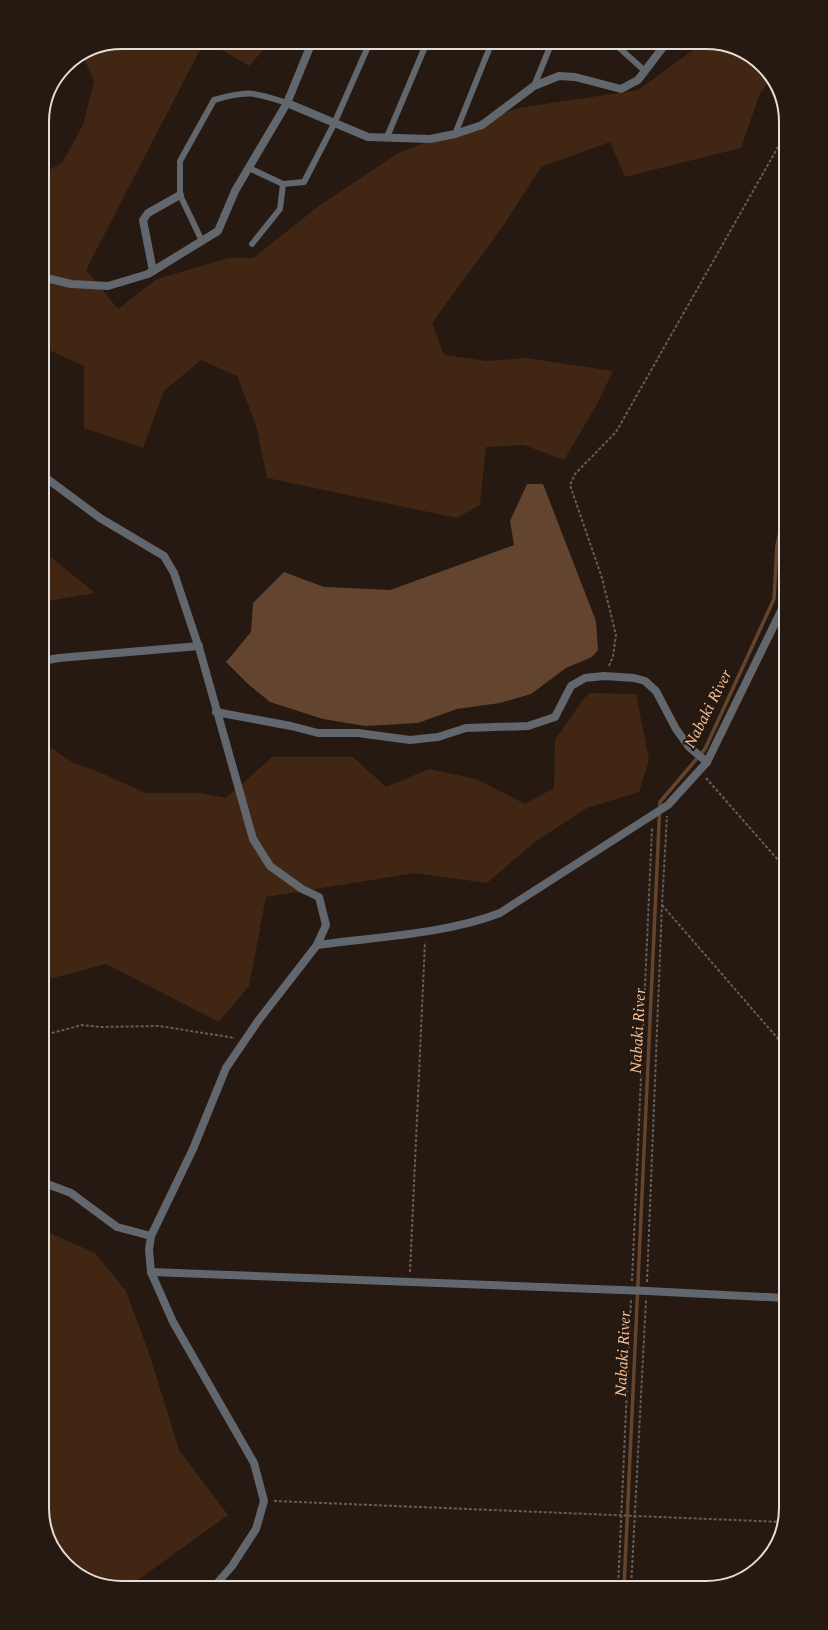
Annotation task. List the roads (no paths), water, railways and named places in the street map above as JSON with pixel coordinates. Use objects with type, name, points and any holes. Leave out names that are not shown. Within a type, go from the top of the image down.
[{"type":"street","points":[[49,279],[71,284],[108,286],[148,274],[218,231],[235,191],[287,103],[309,49]]},
{"type":"street","points":[[287,103],[368,137],[430,139],[455,134],[482,125],[534,86],[559,76],[575,77],[621,89],[638,80],[662,49]]},
{"type":"street","points":[[153,271],[143,220],[148,213],[180,195]]},
{"type":"street","points":[[49,479],[100,518],[164,556],[174,573],[199,646],[216,712],[253,838],[270,866],[302,889],[319,897],[326,925],[317,945],[245,1040],[226,1068],[193,1149],[151,1236],[149,1250],[151,1272],[173,1322],[254,1463],[264,1501],[256,1529],[232,1566],[219,1581]]},
{"type":"street","points":[[317,945],[425,931],[483,920],[500,913],[668,805],[707,762],[779,615]]},
{"type":"street","points":[[49,660],[199,646]]},
{"type":"street","points":[[216,712],[291,726],[318,733],[358,733],[410,740],[438,737],[466,728],[528,726],[555,717],[572,686],[585,678],[604,676],[634,678],[645,681],[656,691],[676,729],[689,747],[707,762]]},
{"type":"street","points":[[49,1185],[71,1193],[117,1227],[151,1236]]},
{"type":"street","points":[[151,1272],[647,1291],[779,1298]]},
{"type":"lane","points":[[248,168],[282,184],[304,182],[334,124],[367,49]]},
{"type":"lane","points":[[387,138],[424,49]]},
{"type":"lane","points":[[455,134],[489,49]]},
{"type":"lane","points":[[534,86],[549,49]]},
{"type":"lane","points":[[620,49],[645,71]]},
{"type":"lane","points":[[202,241],[180,195],[180,162],[214,100],[237,93],[258,93],[287,103]]},
{"type":"lane","points":[[252,244],[280,209],[282,184]]},
{"type":"waterway","name":"Nabaki River","points":[[624,1581],[660,802],[705,749],[774,599],[777,545],[779,536]]}]
